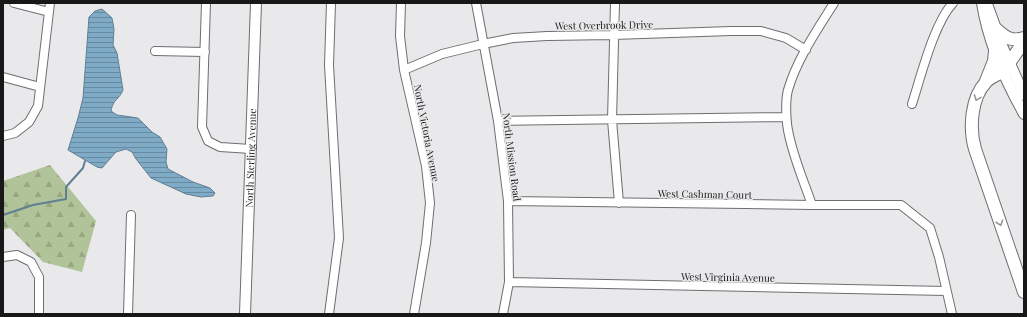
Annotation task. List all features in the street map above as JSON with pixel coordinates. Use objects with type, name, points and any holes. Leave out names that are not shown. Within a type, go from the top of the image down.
[{"type":"highway","points":[[996,29],[1010,39],[1018,40],[1024,38]]},
{"type":"highway","points":[[986,81],[1006,66],[1024,42]]},
{"type":"highway","points":[[995,51],[994,61],[986,81],[977,97],[974,108],[972,123],[973,141],[1024,292]]},
{"type":"main road","name":"North Sterling Avenue","points":[[246,314],[256,3]]},
{"type":"main road","points":[[982,3],[995,51],[1024,95]]},
{"type":"main road","points":[[987,3],[1006,66],[1024,114]]},
{"type":"street","points":[[14,3],[49,12]]},
{"type":"street","points":[[3,136],[15,133],[29,122],[38,106],[50,3]]},
{"type":"street","points":[[206,3],[202,127],[208,141],[220,147],[251,149]]},
{"type":"street","points":[[329,314],[339,238],[329,65],[331,3]]},
{"type":"street","name":"North Victoria Avenue","points":[[401,3],[400,36],[404,70],[426,166],[430,203],[426,243],[414,314]]},
{"type":"street","name":"North Mission Road","points":[[476,3],[498,122],[508,201],[509,282],[503,314]]},
{"type":"street","points":[[615,3],[612,120],[619,203]]},
{"type":"street","points":[[812,205],[789,135],[786,117],[788,91],[795,71],[834,3]]},
{"type":"street","points":[[912,104],[936,31],[948,8],[953,3]]},
{"type":"street","name":"West Overbrook Drive","points":[[404,70],[442,54],[513,38],[540,36],[761,31],[786,38],[806,50]]},
{"type":"street","points":[[155,51],[205,52]]},
{"type":"street","points":[[3,77],[40,87]]},
{"type":"street","points":[[498,122],[786,117]]},
{"type":"street","name":"West Cashman Court","points":[[508,201],[901,205],[930,228],[939,257],[946,291]]},
{"type":"street","points":[[128,314],[131,215]]},
{"type":"street","points":[[3,257],[17,255],[32,262],[39,278],[39,314]]},
{"type":"street","name":"West Virginia Avenue","points":[[509,282],[946,291]]},
{"type":"street","points":[[946,291],[952,314]]},
{"type":"green space","points":[[50,165],[96,221],[82,272],[43,262],[10,228],[3,230],[3,181]]},
{"type":"water","points":[[102,9],[112,18],[114,29],[113,45],[117,53],[123,90],[113,104],[111,111],[117,115],[138,118],[152,132],[160,137],[167,149],[166,162],[168,169],[193,182],[210,188],[215,193],[213,196],[201,197],[186,194],[151,178],[132,152],[126,149],[116,152],[102,168],[97,167],[68,150],[83,98],[89,17],[95,11]]},
{"type":"waterway","points":[[3,215],[33,205],[66,199],[66,187],[83,168],[85,161]]}]
